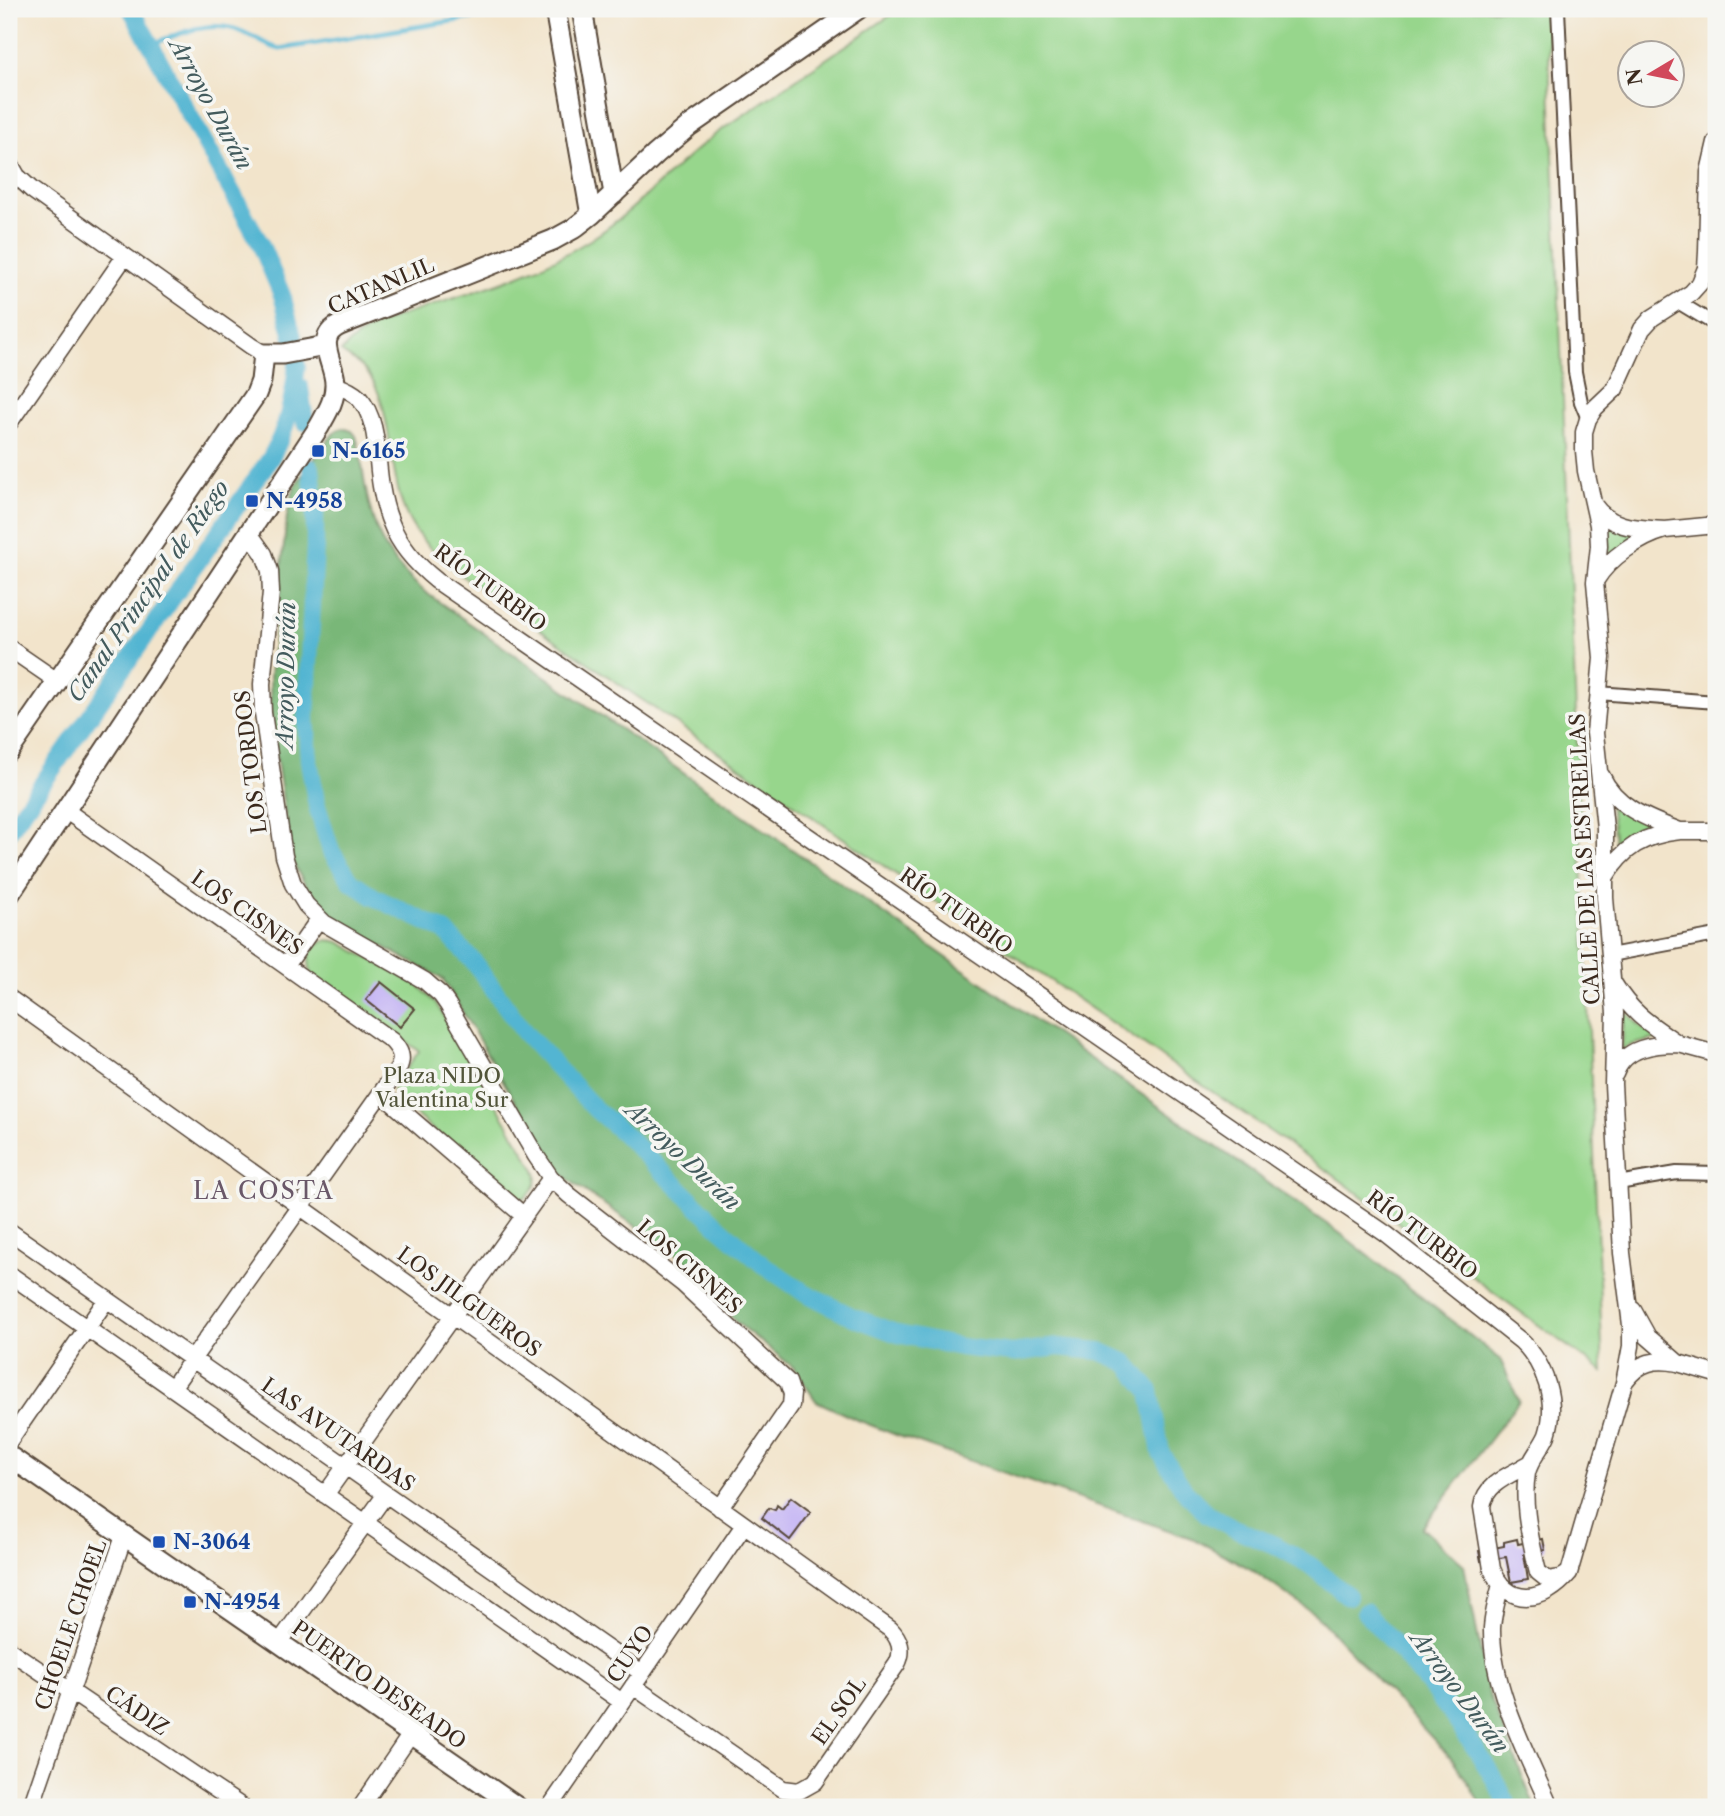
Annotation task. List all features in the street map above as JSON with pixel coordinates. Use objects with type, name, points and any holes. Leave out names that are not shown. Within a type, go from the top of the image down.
[{"type":"street","points":[[558,9],[592,215]]},
{"type":"street","points":[[582,9],[614,194]]},
{"type":"street","name":"CATANLIL","points":[[335,385],[326,346],[327,335],[335,327],[554,240],[573,229],[689,127],[858,9]]},
{"type":"street","points":[[1558,9],[1575,372],[1581,402],[1588,419]]},
{"type":"street","points":[[1588,419],[1595,408],[1615,389],[1642,329],[1652,318],[1691,293],[1700,283],[1706,268],[1709,172],[1716,142]]},
{"type":"street","points":[[9,162],[24,183],[264,354],[284,354],[326,346]]},
{"type":"street","points":[[10,418],[125,256]]},
{"type":"street","points":[[1678,302],[1716,325]]},
{"type":"street","points":[[9,751],[256,394],[261,382],[264,354]]},
{"type":"street","points":[[9,895],[319,427],[333,400],[335,385]]},
{"type":"street","name":"RÍO TURBIO","points":[[335,385],[352,392],[364,406],[372,426],[381,487],[391,523],[408,554],[429,575],[1386,1234],[1521,1340],[1531,1350],[1543,1370],[1551,1411],[1546,1435],[1529,1464]]},
{"type":"street","name":"CALLE DE LAS ESTRELLAS","points":[[1569,1573],[1631,1346],[1631,1325],[1625,1290],[1613,1084],[1615,1013],[1604,879],[1605,828],[1595,733],[1602,641],[1595,582],[1599,546],[1584,451],[1584,432],[1588,419]]},
{"type":"street","points":[[1594,505],[1603,516],[1619,524],[1665,530],[1716,525]]},
{"type":"street","points":[[1595,582],[1606,565],[1647,537],[1665,530]]},
{"type":"street","name":"LOS TORDOS","points":[[249,533],[264,554],[270,571],[271,592],[261,684],[264,727],[284,856],[293,884],[319,919],[425,981],[441,995],[551,1178]]},
{"type":"street","points":[[9,648],[57,681]]},
{"type":"street","points":[[1598,693],[1716,702]]},
{"type":"street","points":[[1598,765],[1609,789],[1627,806],[1680,831]]},
{"type":"street","name":"LOS CISNES","points":[[65,810],[392,1041],[401,1054],[401,1060],[381,1093]]},
{"type":"street","points":[[1604,879],[1619,857],[1639,842],[1663,833],[1716,831]]},
{"type":"street","points":[[286,966],[319,919]]},
{"type":"street","points":[[1610,955],[1716,935]]},
{"type":"street","points":[[1612,982],[1638,1016],[1679,1044],[1716,1054]]},
{"type":"street","name":"LOS JILGUEROS","points":[[9,998],[890,1629],[900,1645]]},
{"type":"street","points":[[1613,1084],[1619,1064],[1636,1050],[1679,1044]]},
{"type":"street","points":[[172,1388],[381,1093],[524,1216]]},
{"type":"street","points":[[1618,1183],[1677,1174],[1716,1174]]},
{"type":"street","points":[[325,1495],[551,1178]]},
{"type":"street","name":"LOS CISNES","points":[[551,1178],[683,1284],[788,1382],[792,1394],[788,1410],[720,1508]]},
{"type":"street","name":"LAS AVUTARDAS","points":[[9,1231],[386,1494],[783,1789],[799,1791]]},
{"type":"street","points":[[9,1275],[622,1702]]},
{"type":"street","points":[[1625,1290],[1648,1337],[1678,1363]]},
{"type":"street","points":[[9,1441],[107,1300]]},
{"type":"street","points":[[1623,1383],[1641,1364],[1659,1361],[1678,1363],[1716,1374]]},
{"type":"street","name":"PUERTO DESEADO","points":[[9,1456],[517,1807]]},
{"type":"street","points":[[1529,1464],[1525,1488],[1526,1512],[1538,1572],[1554,1581],[1569,1573]]},
{"type":"street","points":[[1529,1464],[1491,1487],[1483,1498],[1483,1517],[1492,1569],[1501,1586],[1518,1596],[1540,1595],[1550,1591],[1569,1573]]},
{"type":"street","points":[[279,1643],[386,1494]]},
{"type":"street","name":"CUYO","points":[[550,1807],[744,1525]]},
{"type":"street","name":"CHOELE CHOEL","points":[[31,1807],[124,1536]]},
{"type":"street","points":[[1501,1586],[1492,1626],[1499,1675],[1516,1728],[1550,1807]]},
{"type":"street","name":"EL SOL","points":[[799,1791],[814,1782],[897,1664],[900,1645]]},
{"type":"street","name":"CÁDIZ","points":[[9,1650],[242,1807]]},
{"type":"street","points":[[361,1807],[411,1734]]},
{"type":"green space","points":[[900,9],[1547,9],[1603,1372],[1329,1172],[459,574],[424,542],[408,518],[396,481],[386,418],[380,399],[363,368],[341,352],[345,347],[380,323],[514,277],[590,240],[623,216],[717,133]]},
{"type":"green space","points":[[343,428],[352,431],[356,436],[369,503],[384,544],[400,568],[425,592],[1341,1234],[1500,1359],[1519,1401],[1422,1528],[1464,1565],[1489,1694],[1535,1807],[1482,1807],[1453,1760],[1316,1615],[1249,1568],[1194,1539],[896,1435],[816,1401],[794,1368],[736,1322],[699,1270],[560,1172],[545,1152],[443,979],[332,919],[316,902],[292,859],[271,723],[270,675],[287,516],[295,485],[333,434]]},
{"type":"green space","points":[[1607,526],[1641,535],[1609,557]]},
{"type":"green space","points":[[1609,798],[1659,828],[1636,836],[1616,850]]},
{"type":"green space","name":"Plaza NIDO Valentina Sur","points":[[328,940],[339,942],[418,985],[436,1003],[535,1170],[535,1186],[525,1198],[516,1201],[394,1096],[396,1084],[419,1051],[312,975],[309,958],[313,948]]},
{"type":"green space","points":[[1624,1010],[1642,1028],[1659,1038],[1622,1050]]},
{"type":"building","points":[[381,982],[415,1009],[400,1027],[366,1000]]},
{"type":"building","points":[[791,1497],[811,1512],[790,1540],[762,1518],[769,1508],[775,1510],[777,1505],[782,1509]]},
{"type":"building","points":[[1517,1539],[1518,1544],[1543,1539],[1545,1550],[1524,1554],[1528,1579],[1511,1582],[1506,1557],[1481,1561],[1479,1551],[1504,1546],[1504,1542]]},
{"type":"waterway","name":"Arroyo Durán","points":[[131,9],[260,243],[282,295],[294,341]]},
{"type":"waterway","points":[[150,45],[194,29],[217,27],[240,31],[280,49],[527,9]]},
{"type":"waterway","name":"Canal Principal de Riego","points":[[9,831],[270,459],[289,413],[297,365]]},
{"type":"waterway","name":"Arroyo Durán","points":[[300,387],[305,422]]},
{"type":"waterway","name":"Arroyo Durán","points":[[311,468],[315,546],[306,718],[309,761],[317,806],[331,851],[351,881],[374,897],[445,931],[474,962],[525,1033],[595,1109],[719,1227],[762,1264],[802,1291],[853,1317],[898,1334],[960,1347],[1012,1353],[1058,1347],[1100,1351],[1127,1363],[1150,1391],[1161,1453],[1184,1490],[1207,1514],[1277,1546],[1310,1565],[1348,1596]]},
{"type":"waterway","name":"Arroyo Durán","points":[[1365,1612],[1444,1704],[1479,1754],[1509,1807]]},
{"type":"place","name":"N-6165","points":[[318,451]]},
{"type":"place","name":"N-4958","points":[[252,501]]},
{"type":"place","name":"N-3064","points":[[159,1542]]},
{"type":"place","name":"N-4954","points":[[190,1602]]},
{"type":"district","name":"LA COSTA","points":[[264,1191]]}]
